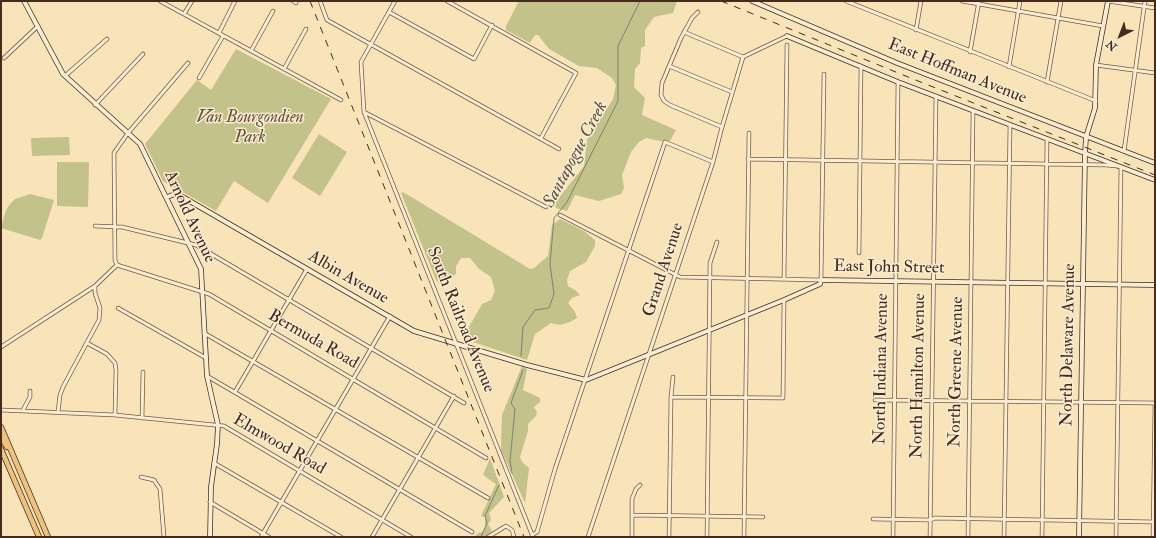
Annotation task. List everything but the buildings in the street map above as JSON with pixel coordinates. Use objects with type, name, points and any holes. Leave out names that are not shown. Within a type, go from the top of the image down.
[{"type":"main road","points":[[1,427],[47,536]]},
{"type":"main road","points":[[1,437],[13,455]]},
{"type":"main road","points":[[1,449],[3,461],[39,537]]},
{"type":"main road","points":[[33,524],[41,534],[47,536]]},
{"type":"street","name":"Arnold Avenue","points":[[24,1],[65,76],[141,146],[201,269],[206,358],[208,376],[218,425],[210,502],[210,537]]},
{"type":"street","points":[[160,1],[341,100]]},
{"type":"street","points":[[184,14],[192,1]]},
{"type":"street","points":[[218,33],[235,1]]},
{"type":"street","points":[[320,1],[327,20],[559,149]]},
{"type":"street","name":"South Railroad Avenue","points":[[395,1],[362,62],[364,112],[533,536]]},
{"type":"street","points":[[447,1],[576,73],[541,138]]},
{"type":"street","name":"East Hoffman Avenue","points":[[752,1],[762,3],[897,63],[1155,163]]},
{"type":"street","points":[[846,1],[970,52],[1096,101]]},
{"type":"street","points":[[916,30],[920,1]]},
{"type":"street","points":[[962,1],[978,2],[1018,11],[1104,26]]},
{"type":"street","points":[[1009,67],[1020,1]]},
{"type":"street","points":[[1047,82],[1061,1]]},
{"type":"street","points":[[1108,1],[1155,8]]},
{"type":"street","name":"North Delaware Avenue","points":[[1079,537],[1084,165],[1086,137],[1096,101],[1096,65],[1108,1]]},
{"type":"street","points":[[1124,151],[1144,1]]},
{"type":"street","points":[[970,52],[978,2]]},
{"type":"street","points":[[251,51],[273,11]]},
{"type":"street","points":[[389,12],[474,59],[492,26]]},
{"type":"street","points":[[698,12],[684,32],[661,89],[664,101],[670,106],[722,127]]},
{"type":"street","points":[[4,58],[38,26]]},
{"type":"street","points":[[284,69],[306,29]]},
{"type":"street","points":[[684,32],[743,57],[787,36]]},
{"type":"street","points":[[199,78],[223,36]]},
{"type":"street","name":"East Hoffman Avenue","points":[[787,36],[898,82],[1155,180]]},
{"type":"street","points":[[65,76],[107,39]]},
{"type":"street","points":[[784,279],[787,44]]},
{"type":"street","points":[[95,105],[143,54]]},
{"type":"street","name":"Grand Avenue","points":[[588,537],[713,162],[743,57]]},
{"type":"street","points":[[1,348],[95,286],[117,265],[115,260],[114,227],[114,153],[128,133],[188,63]]},
{"type":"street","points":[[1096,65],[1155,73]]},
{"type":"street","points":[[669,66],[732,92]]},
{"type":"street","points":[[859,253],[861,66]]},
{"type":"street","points":[[560,215],[680,277],[821,280],[824,74]]},
{"type":"street","name":"North Indiana Avenue","points":[[893,537],[898,82]]},
{"type":"street","name":"North Hamilton Avenue","points":[[930,537],[936,96]]},
{"type":"street","name":"North Greene Avenue","points":[[968,537],[973,111]]},
{"type":"street","points":[[364,112],[546,207]]},
{"type":"street","points":[[1004,537],[1009,283],[1010,125]]},
{"type":"street","points":[[744,537],[749,133]]},
{"type":"street","points":[[1042,537],[1047,139]]},
{"type":"street","points":[[533,536],[536,532],[555,469],[665,142],[713,162]]},
{"type":"street","points":[[748,159],[1107,165],[1122,168],[1116,537]]},
{"type":"street","name":"Albin Avenue","points":[[166,197],[175,194],[181,196],[414,331],[527,365],[586,380]]},
{"type":"street","points":[[95,226],[114,227],[196,245],[464,403]]},
{"type":"street","points":[[707,537],[710,263],[717,242]]},
{"type":"street","name":"Bermuda Road","points":[[117,265],[203,292],[436,427],[486,458]]},
{"type":"street","points":[[235,392],[307,269]]},
{"type":"street","name":"East John Street","points":[[586,380],[784,300],[820,284],[821,280],[1155,285]]},
{"type":"street","points":[[58,412],[60,395],[96,326],[100,314],[95,293],[95,286]]},
{"type":"street","points":[[671,397],[783,398],[784,300]]},
{"type":"street","points":[[118,308],[206,358]]},
{"type":"street","points":[[262,535],[390,316]]},
{"type":"street","points":[[204,333],[488,498]]},
{"type":"street","points":[[87,343],[107,354],[115,363],[115,415]]},
{"type":"street","points":[[142,418],[143,372]]},
{"type":"street","points":[[208,376],[472,532]]},
{"type":"street","points":[[669,537],[671,397],[673,377]]},
{"type":"street","points":[[23,410],[30,397],[30,392]]},
{"type":"street","points":[[372,537],[454,396]]},
{"type":"street","points":[[875,400],[970,400],[1155,404],[1153,537]]},
{"type":"street","name":"Elmwood Road","points":[[1,410],[115,415],[224,426],[411,537]]},
{"type":"street","points":[[214,463],[341,537]]},
{"type":"street","points":[[142,478],[154,480],[160,489],[164,537]]},
{"type":"street","points":[[632,537],[632,499],[636,489],[640,485]]},
{"type":"street","points":[[210,502],[262,535],[269,537]]},
{"type":"street","points":[[632,515],[763,517]]},
{"type":"street","points":[[873,519],[930,520],[935,518],[1154,522]]},
{"type":"street","points":[[488,537],[504,526],[509,527],[514,537]]},
{"type":"green space","points":[[519,1],[677,1],[673,13],[654,17],[645,30],[645,46],[641,48],[640,63],[635,69],[634,87],[645,98],[642,115],[676,130],[670,141],[660,141],[646,138],[639,142],[631,152],[622,175],[624,188],[621,194],[599,201],[575,195],[567,211],[556,208],[554,204],[584,166],[587,140],[613,99],[616,85],[612,78],[597,68],[579,66],[549,49],[538,35],[535,35],[530,43],[506,30],[506,26]]},
{"type":"green space","name":"Van Bourgondien Park","points":[[236,49],[331,99],[268,203],[234,181],[216,211],[163,181],[145,144],[197,80],[211,90]]},
{"type":"green space","points":[[319,134],[347,152],[320,196],[292,178]]},
{"type":"green space","points":[[69,137],[70,155],[32,156],[31,138]]},
{"type":"green space","points":[[57,162],[89,162],[88,207],[57,206]]},
{"type":"green space","points":[[403,192],[530,269],[534,268],[548,256],[552,225],[560,219],[584,231],[595,240],[595,246],[586,262],[570,271],[567,280],[568,286],[580,295],[572,298],[568,303],[575,312],[577,318],[560,325],[551,323],[535,334],[527,360],[467,340],[467,332],[482,304],[491,300],[495,291],[491,277],[479,269],[470,258],[461,258],[456,266],[456,274],[440,284],[436,280],[401,193]]},
{"type":"green space","points":[[30,194],[54,200],[42,238],[40,240],[1,228],[6,210],[10,204],[15,199]]},
{"type":"green space","points":[[522,366],[527,369],[523,390],[540,398],[540,402],[534,407],[537,412],[536,416],[528,424],[528,431],[520,457],[522,462],[529,468],[525,503],[501,450],[502,415]]},
{"type":"green space","points":[[490,458],[504,497],[489,513],[491,520],[488,524],[492,531],[485,537],[475,537],[485,528],[485,517],[481,516],[496,484],[483,475]]},
{"type":"waterway","name":"Santapogue Creek","points":[[521,356],[523,327],[535,310],[549,308],[554,294],[550,264],[554,218],[567,202],[618,101],[618,46],[640,1]]},
{"type":"waterway","name":"Santapogue Creek","points":[[512,473],[510,461],[515,409],[511,403],[523,370]]},
{"type":"waterway","name":"Santapogue Creek","points":[[481,537],[487,523],[485,516],[499,485]]},
{"type":"railway","points":[[310,1],[524,537]]},
{"type":"railway","points":[[721,1],[1155,175]]}]
